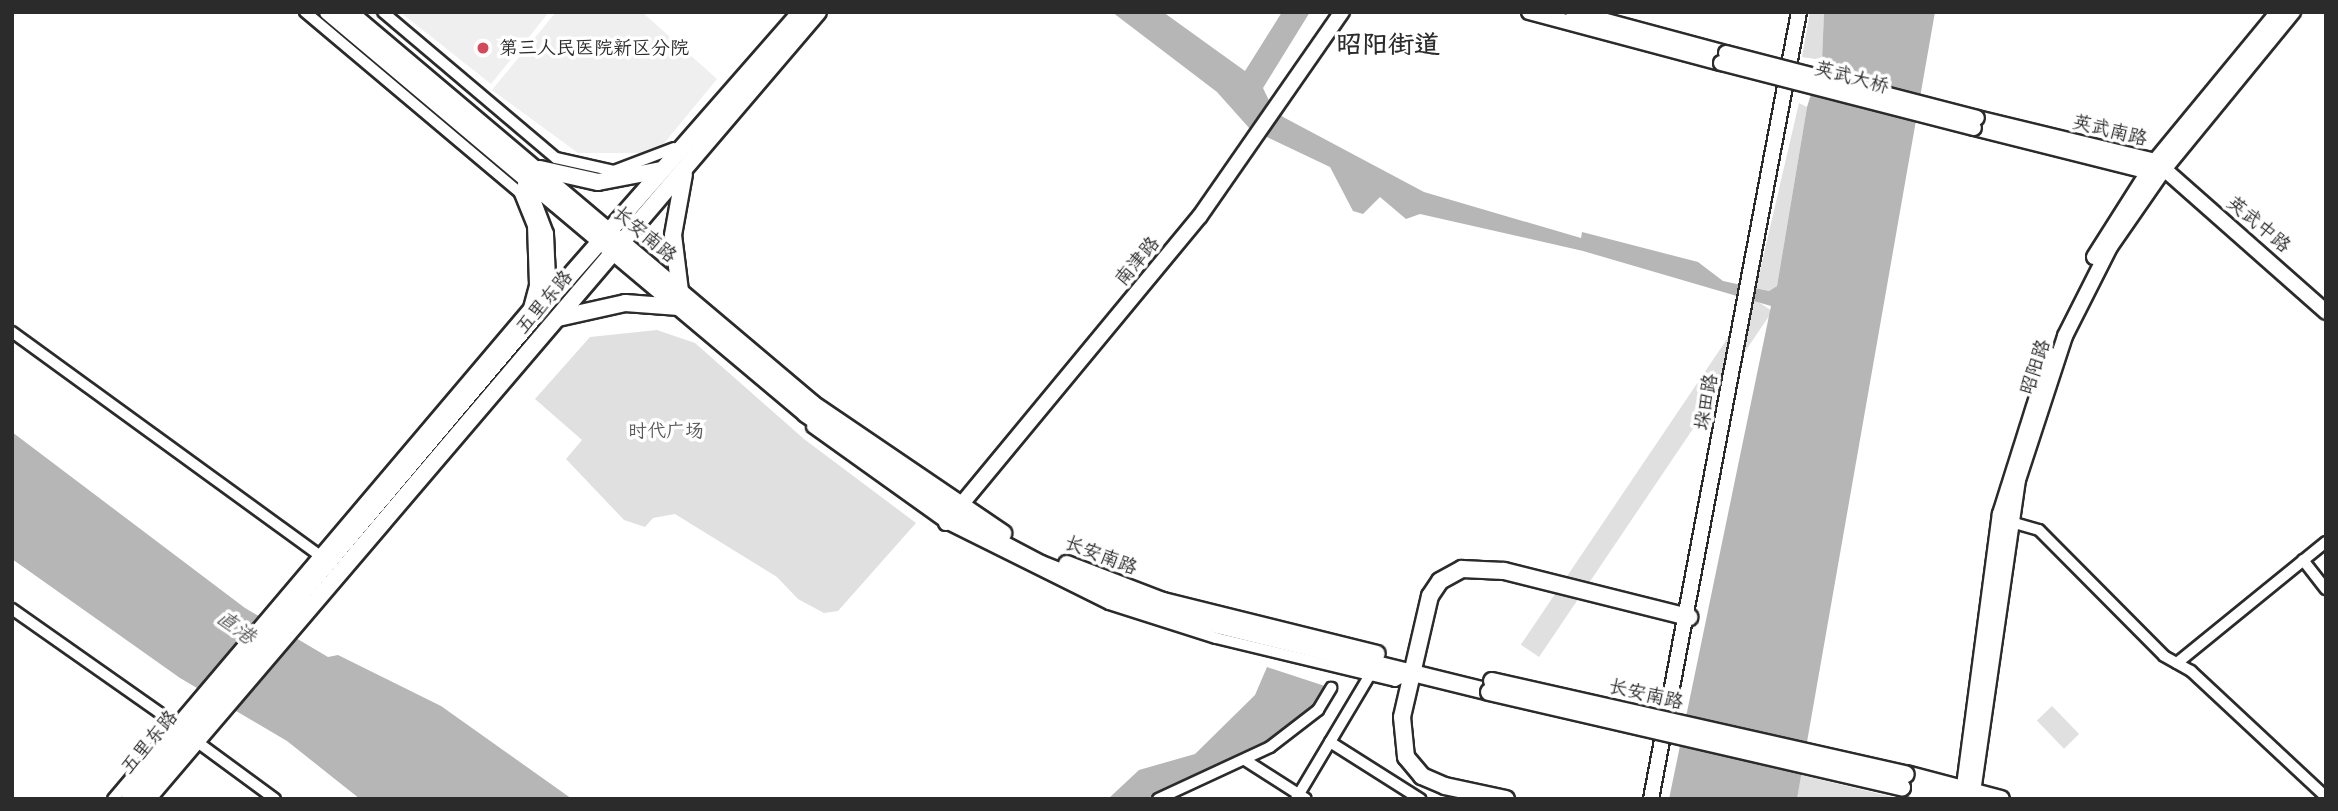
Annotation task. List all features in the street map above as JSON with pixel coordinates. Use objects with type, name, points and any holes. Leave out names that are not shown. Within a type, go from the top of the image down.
[{"type":"main road","name":"长安南路","points":[[328,12],[528,171]]},
{"type":"main road","name":"长安南路","points":[[349,12],[611,242],[951,515],[1046,556],[1163,601],[1491,687],[1904,780],[2001,799]]},
{"type":"main road","name":"五里东路","points":[[330,564],[558,318],[664,169],[801,12]]},
{"type":"main road","name":"五里东路","points":[[129,799],[291,611],[540,310],[685,169],[818,12]]},
{"type":"main road","name":"南津路","points":[[951,515],[1248,154],[1342,12]]},
{"type":"main road","points":[[1529,12],[1724,58]]},
{"type":"main road","points":[[1573,12],[1724,58]]},
{"type":"main road","name":"垛田路","points":[[1651,799],[1689,617],[1746,280],[1799,12]]},
{"type":"main road","name":"昭阳路","points":[[1968,794],[2018,481],[2065,337],[2110,247],[2158,167],[2278,12]]},
{"type":"main road","name":"昭阳路","points":[[1968,794],[2008,474],[2059,332],[2103,240],[2146,174],[2158,167],[2293,12]]},
{"type":"main road","name":"英武大桥","points":[[1724,58],[1975,123]]},
{"type":"main road","name":"英武南路","points":[[1975,123],[2158,167]]},
{"type":"main road","name":"英武南路","points":[[1975,123],[2146,174]]},
{"type":"main road","name":"英武中路","points":[[2158,167],[2247,236],[2326,312]]},
{"type":"main road","points":[[540,310],[547,278],[545,234],[528,171],[598,182],[664,169]]},
{"type":"main road","points":[[558,318],[625,303],[680,299],[673,235],[685,169]]},
{"type":"main road","points":[[1506,799],[1445,786],[1422,776],[1406,757],[1402,717],[1430,596],[1462,569],[1504,571],[1689,617]]},
{"type":"main road","name":"五里东路","points":[[147,799],[186,732]]},
{"type":"street","points":[[12,332],[330,564],[529,308],[538,258],[519,192],[305,12]]},
{"type":"street","points":[[383,12],[556,158],[614,171],[670,154],[790,12]]},
{"type":"street","points":[[691,327],[853,460],[951,515],[1037,572],[1133,612],[1370,675],[1395,681],[1413,667]]},
{"type":"street","points":[[2011,522],[2039,530],[2177,663],[2326,797]]},
{"type":"street","points":[[2177,663],[2326,542]]},
{"type":"street","points":[[2302,560],[2326,589]]},
{"type":"street","points":[[12,609],[186,732],[275,799]]},
{"type":"street","points":[[1245,760],[1300,797],[1370,675]]},
{"type":"street","points":[[1158,799],[1245,760],[1318,710],[1331,688]]},
{"type":"street","points":[[113,799],[186,732]]},
{"type":"street","points":[[1330,743],[1420,799]]},
{"type":"shaded area","name":"第三人民医院新区分院","points":[[400,12],[549,12],[491,84]]},
{"type":"shaded area","points":[[556,12],[642,12],[717,79],[656,153],[578,153],[492,90]]},
{"type":"green space","points":[[1810,12],[1824,12],[1822,60],[1802,57]]},
{"type":"green space","points":[[1799,103],[1807,107],[1777,286],[1769,291],[1756,288]]},
{"type":"green space","points":[[1754,299],[1772,311],[1539,657],[1521,645]]},
{"type":"green space","name":"时代广场","points":[[657,330],[695,343],[804,439],[916,523],[838,611],[824,613],[798,599],[777,577],[675,514],[653,518],[645,527],[624,520],[566,459],[582,440],[535,399],[590,337]]},
{"type":"green space","points":[[2052,706],[2079,734],[2064,749],[2037,721]]},
{"type":"green space","points":[[1801,775],[1901,799],[1797,799]]},
{"type":"water","points":[[1112,12],[1163,12],[1245,71],[1282,12],[1310,12],[1263,88],[1274,111],[1285,118],[1424,192],[1581,238],[1582,232],[1698,262],[1723,281],[1769,291],[1777,286],[1807,107],[1822,60],[1824,12],[1935,12],[1797,799],[1669,799],[1771,306],[1583,251],[1420,214],[1406,219],[1380,197],[1363,214],[1353,211],[1330,167],[1250,129],[1217,92]]},
{"type":"water","name":"直港","points":[[12,432],[245,608],[328,657],[338,655],[441,706],[572,799],[360,799],[287,741],[180,678],[12,559]]},
{"type":"water","points":[[1267,667],[1331,688],[1318,710],[1270,747],[1158,799],[1108,799],[1139,770],[1195,754],[1255,695]]},
{"type":"place","name":"第三人民医院新区分院","points":[[483,48]]},
{"type":"district","name":"昭阳街道","points":[[1388,45]]}]
